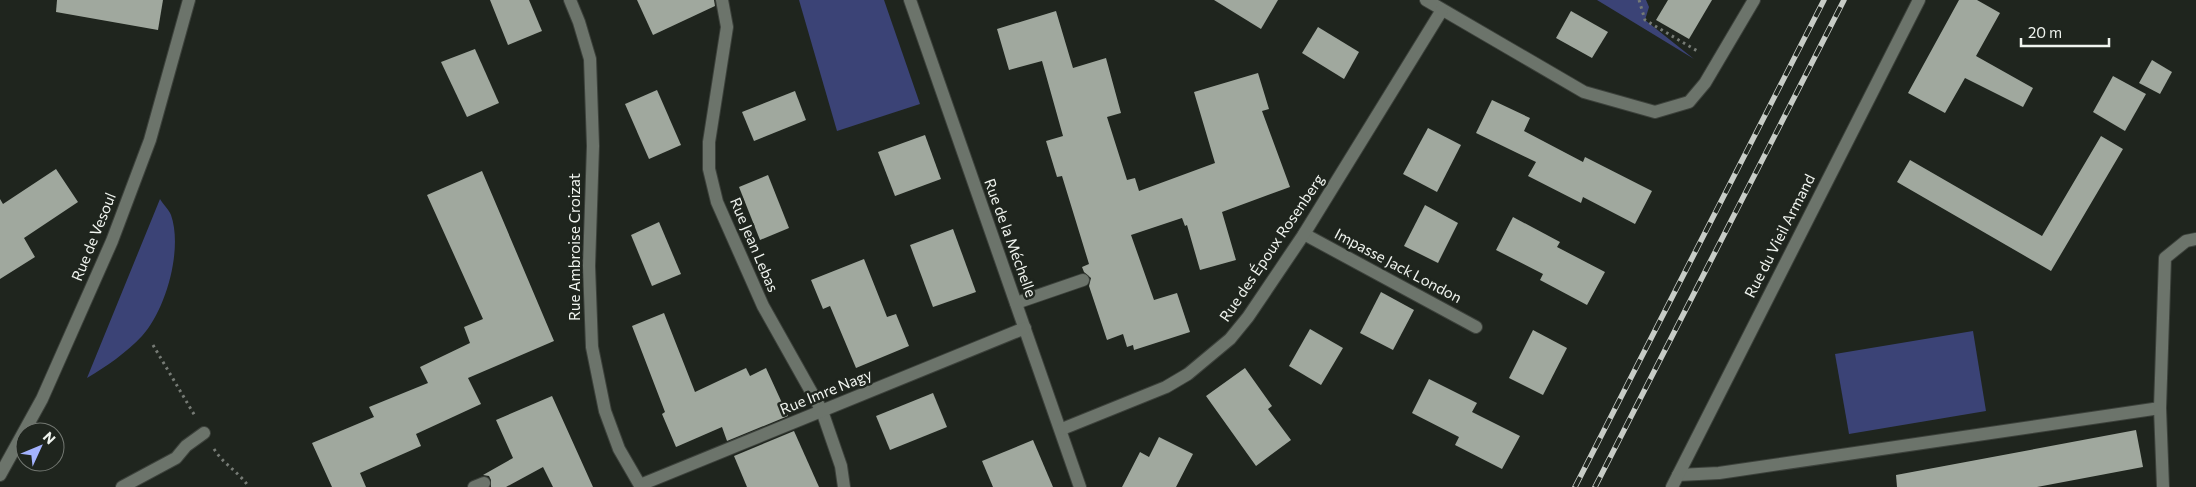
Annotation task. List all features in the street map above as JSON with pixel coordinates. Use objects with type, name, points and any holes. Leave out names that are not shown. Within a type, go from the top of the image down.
[{"type":"street","name":"Rue de Vesoul","points":[[0,475],[42,399],[112,241],[150,140],[189,0]]},
{"type":"street","name":"Rue Ambroise Croizat","points":[[570,0],[590,59],[593,146],[590,266],[592,347],[605,411],[619,449],[640,486]]},
{"type":"street","name":"Rue Jean Lebas","points":[[722,0],[727,27],[709,142],[709,169],[718,202],[763,306],[822,411],[841,466],[844,487]]},
{"type":"street","name":"Rue de la Méchelle","points":[[910,0],[1062,430],[1080,487]]},
{"type":"street","points":[[1426,0],[1584,92],[1654,112],[1689,102],[1705,83],[1754,0]]},
{"type":"street","name":"Rue du Vieil Armand","points":[[1672,487],[1919,0]]},
{"type":"street","name":"Rue des Époux Rosenberg","points":[[1062,430],[1166,387],[1207,359],[1230,339],[1248,317],[1304,234],[1442,10]]},
{"type":"street","name":"Impasse Jack London","points":[[1304,234],[1476,327]]},
{"type":"street","points":[[2163,487],[2160,408],[2165,258],[2186,241],[2196,239]]},
{"type":"street","points":[[1016,303],[1083,280]]},
{"type":"street","name":"Rue Imre Nagy","points":[[640,486],[1025,328]]},
{"type":"street","points":[[1678,475],[1719,472],[2160,408]]},
{"type":"street","points":[[122,487],[176,458],[186,446],[204,433]]},
{"type":"path","points":[[1639,0],[1645,20],[1717,63]]},
{"type":"shaded area","points":[[799,0],[884,0],[920,104],[837,131]]},
{"type":"shaded area","points":[[1597,0],[1646,0],[1649,7],[1645,20],[1694,59]]},
{"type":"shaded area","points":[[160,199],[171,215],[175,245],[170,278],[165,295],[151,325],[142,336],[116,359],[87,378]]},
{"type":"shaded area","points":[[1973,331],[1986,411],[1849,434],[1835,354]]},
{"type":"building","points":[[57,0],[163,0],[158,30],[56,12]]},
{"type":"building","points":[[490,0],[529,0],[542,31],[508,45]]},
{"type":"building","points":[[637,0],[714,0],[715,6],[653,35]]},
{"type":"building","points":[[1214,0],[1278,0],[1261,29]]},
{"type":"building","points":[[1668,0],[1712,0],[1689,39],[1656,20]]},
{"type":"building","points":[[1959,0],[1977,0],[2000,13],[1976,56],[2033,88],[2023,107],[1965,78],[1945,113],[1908,93]]},
{"type":"building","points":[[1056,11],[1073,68],[1106,58],[1121,113],[1107,117],[1127,180],[1135,178],[1139,191],[1215,163],[1194,92],[1258,73],[1269,109],[1262,111],[1290,187],[1222,212],[1236,260],[1200,270],[1187,225],[1185,226],[1182,218],[1131,235],[1154,300],[1177,293],[1190,332],[1134,350],[1133,345],[1127,347],[1123,334],[1107,340],[1089,286],[1091,278],[1084,272],[1082,267],[1089,264],[1062,176],[1057,177],[1046,141],[1063,136],[1042,61],[1009,70],[997,29]]},
{"type":"building","points":[[1571,11],[1608,32],[1592,58],[1556,38]]},
{"type":"building","points":[[1318,27],[1359,52],[1344,79],[1302,53]]},
{"type":"building","points":[[475,49],[499,103],[467,117],[441,62]]},
{"type":"building","points":[[2152,60],[2172,72],[2160,94],[2139,83]]},
{"type":"building","points":[[2113,76],[2146,94],[2125,131],[2093,112]]},
{"type":"building","points":[[657,90],[681,145],[649,159],[625,104]]},
{"type":"building","points":[[795,91],[806,120],[754,141],[742,112]]},
{"type":"building","points":[[1492,100],[1530,118],[1524,131],[1583,162],[1585,157],[1652,191],[1635,224],[1583,197],[1581,203],[1528,176],[1536,162],[1476,133]]},
{"type":"building","points":[[1428,128],[1461,145],[1437,192],[1403,174]]},
{"type":"building","points":[[925,135],[941,179],[895,196],[878,152]]},
{"type":"building","points":[[2101,136],[2123,149],[2051,271],[1897,182],[1910,160],[2042,236]]},
{"type":"building","points":[[56,169],[78,202],[24,238],[35,257],[0,279],[0,199],[3,204]]},
{"type":"building","points":[[482,171],[554,341],[468,378],[481,404],[416,434],[421,446],[360,473],[366,487],[332,487],[312,443],[374,417],[369,407],[428,383],[420,367],[470,343],[464,327],[483,319],[427,195]]},
{"type":"building","points":[[768,175],[789,228],[760,240],[739,187]]},
{"type":"building","points":[[1425,205],[1458,223],[1438,263],[1404,246]]},
{"type":"building","points":[[1513,217],[1560,242],[1557,247],[1605,272],[1587,305],[1540,280],[1543,274],[1496,250]]},
{"type":"building","points":[[659,222],[681,274],[652,286],[631,235]]},
{"type":"building","points":[[953,229],[976,292],[933,307],[910,245]]},
{"type":"building","points":[[864,259],[887,317],[896,314],[909,346],[856,368],[830,306],[823,309],[811,280]]},
{"type":"building","points":[[1381,292],[1414,310],[1393,350],[1360,333]]},
{"type":"building","points":[[664,313],[695,392],[746,368],[750,376],[766,368],[788,416],[727,441],[722,427],[676,447],[662,414],[665,412],[632,326]]},
{"type":"building","points":[[1310,329],[1343,348],[1321,385],[1289,366]]},
{"type":"building","points":[[1533,330],[1567,348],[1543,395],[1509,378]]},
{"type":"building","points":[[1245,368],[1272,406],[1268,409],[1291,440],[1256,466],[1206,396]]},
{"type":"building","points":[[1429,379],[1477,403],[1472,412],[1520,436],[1502,469],[1455,445],[1459,437],[1412,413]]},
{"type":"building","points":[[933,393],[947,427],[890,450],[876,416]]},
{"type":"building","points":[[552,396],[593,487],[553,487],[543,467],[506,487],[491,487],[489,476],[483,475],[513,458],[496,420]]},
{"type":"building","points":[[2136,430],[2143,467],[2037,487],[1897,487],[1896,475]]},
{"type":"building","points":[[794,431],[819,487],[747,487],[734,456]]},
{"type":"building","points":[[1159,437],[1193,454],[1176,487],[1122,487],[1140,452],[1149,457]]},
{"type":"building","points":[[1033,440],[1053,487],[993,487],[982,461]]},
{"type":"railway","points":[[1575,487],[1824,0]]},
{"type":"railway","points":[[1595,487],[1844,0]]}]
